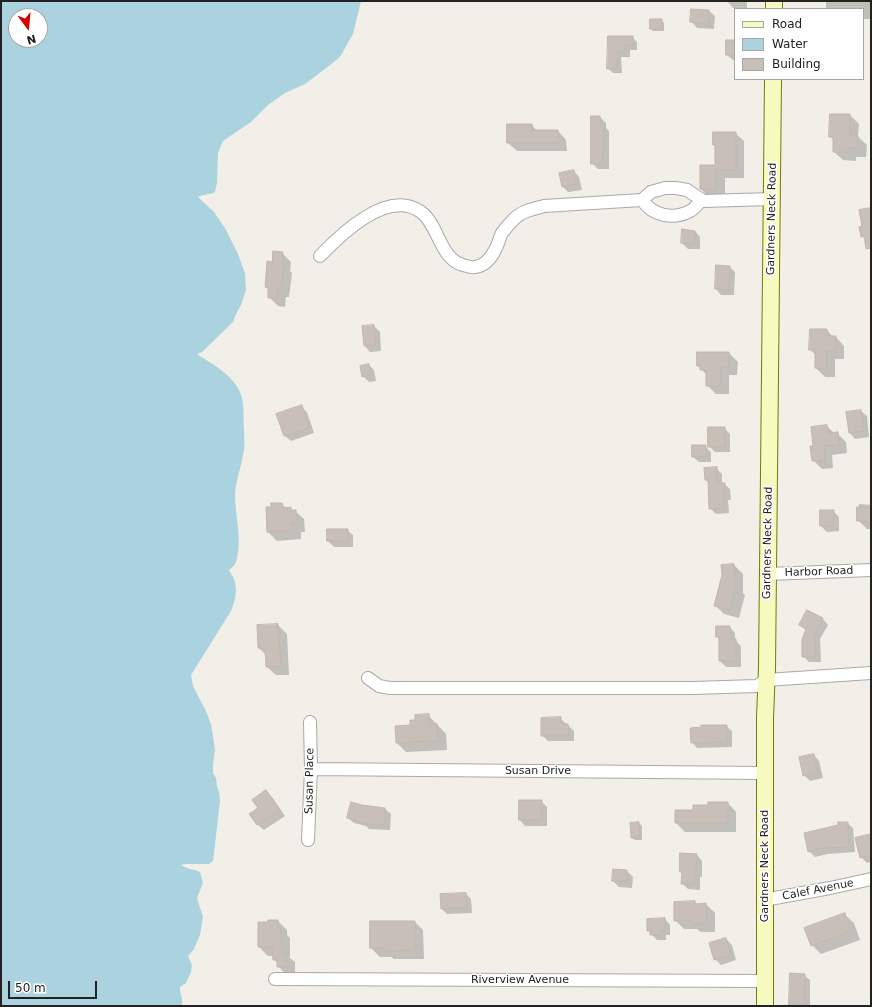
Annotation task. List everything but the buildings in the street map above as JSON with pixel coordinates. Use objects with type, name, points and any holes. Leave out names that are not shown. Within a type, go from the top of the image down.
[{"type":"street","name":"Gardners Neck Road","points":[[765,1006],[765,773],[773,80]]},
{"type":"street","points":[[320,256],[339,237],[361,220],[387,206],[410,206],[420,212],[433,226],[450,257],[458,264],[474,267],[480,266],[489,259],[496,250],[502,233],[520,214],[544,206],[642,200],[651,192],[665,188],[687,190],[703,201],[772,199]]},
{"type":"street","points":[[642,200],[646,206],[653,211],[668,216],[680,215],[692,210],[702,200]]},
{"type":"street","name":"Harbor Road","points":[[768,574],[871,570]]},
{"type":"street","points":[[368,678],[379,686],[390,688],[692,688],[757,686],[766,680],[871,673]]},
{"type":"street","name":"Susan Place","points":[[308,840],[311,769],[310,722]]},
{"type":"street","name":"Susan Drive","points":[[311,769],[765,773]]},
{"type":"street","name":"Calef Avenue","points":[[764,900],[871,879]]},
{"type":"street","name":"Riverview Avenue","points":[[275,979],[765,981]]},
{"type":"water","points":[[1,1],[361,1],[353,34],[340,57],[305,84],[285,93],[268,105],[251,122],[223,141],[218,153],[217,183],[215,192],[198,197],[214,212],[225,228],[238,254],[245,273],[246,290],[233,322],[202,352],[197,354],[227,375],[240,392],[243,406],[244,445],[235,494],[239,542],[236,562],[229,570],[234,578],[236,591],[235,599],[231,611],[191,675],[193,686],[211,724],[215,750],[213,773],[216,778],[220,801],[213,861],[209,864],[181,865],[200,872],[203,883],[197,898],[203,917],[200,935],[194,949],[188,956],[192,965],[191,972],[186,983],[180,987],[182,1006],[1,1006]]}]
